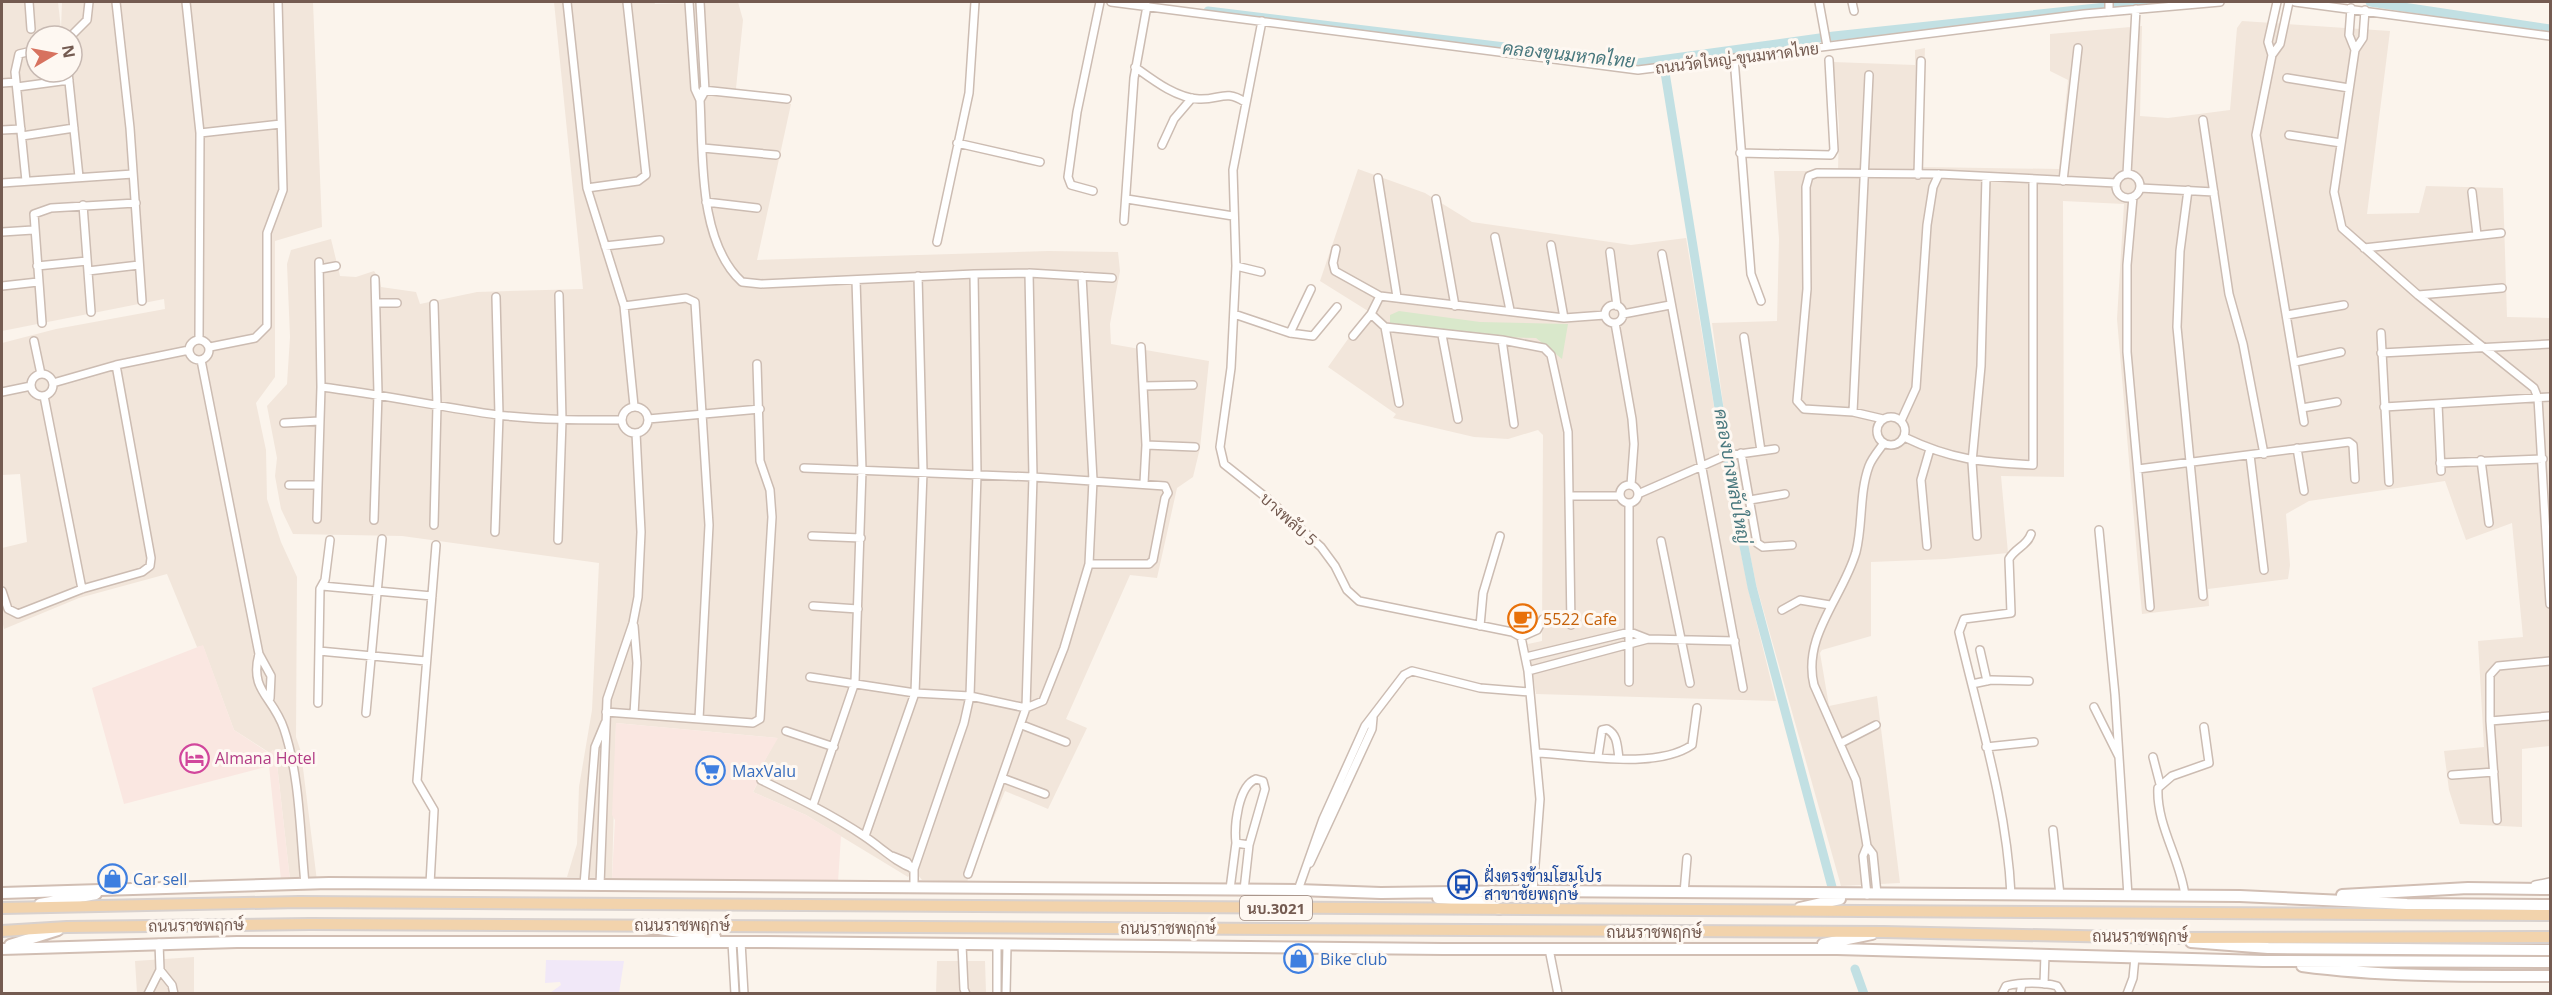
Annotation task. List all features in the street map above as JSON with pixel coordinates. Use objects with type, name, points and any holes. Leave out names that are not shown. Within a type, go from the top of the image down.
[{"type":"main road","name":"นบ.3021","points":[[2,893],[304,884],[584,885],[600,882],[1298,890],[1381,893],[1533,891],[2309,898]]},
{"type":"main road","points":[[31,906],[124,889]]},
{"type":"main road","points":[[2309,898],[2384,891],[2550,889]]},
{"type":"main road","points":[[1381,893],[1409,898],[1478,901],[1500,909]]},
{"type":"main road","points":[[1797,909],[1868,895]]},
{"type":"main road","points":[[2309,898],[2407,904],[2550,905]]},
{"type":"main road","name":"ถนนราชพฤกษ์","points":[[2,908],[299,902],[2550,915]]},
{"type":"main road","name":"ถนนราชพฤกษ์","points":[[2,931],[67,927],[299,924],[1884,932],[2169,938],[2550,937]]},
{"type":"main road","points":[[636,925],[662,932],[739,942]]},
{"type":"main road","points":[[2,948],[67,927]]},
{"type":"main road","points":[[1797,949],[1884,932]]},
{"type":"main road","points":[[2169,938],[2268,948],[2550,950]]},
{"type":"main road","name":"ถนนราชพฤกษ์","points":[[2,948],[159,943],[739,942],[1797,949],[2263,961]]},
{"type":"main road","points":[[2263,961],[2550,962]]},
{"type":"main road","points":[[2263,961],[2335,970],[2550,976]]},
{"type":"street","points":[[29,2],[31,24]]},
{"type":"street","points":[[83,24],[87,20],[89,2]]},
{"type":"street","points":[[116,2],[134,174],[142,301]]},
{"type":"street","points":[[186,2],[200,133],[199,339]]},
{"type":"street","points":[[199,339],[210,347],[255,338],[267,326],[267,233],[283,190],[278,2]]},
{"type":"street","points":[[567,2],[588,188],[624,306],[634,406]]},
{"type":"street","points":[[588,188],[638,181],[646,175],[627,2]]},
{"type":"street","points":[[689,2],[695,89],[700,100],[706,202],[713,234],[742,282],[761,284],[1029,273],[1112,278]]},
{"type":"street","points":[[700,2],[705,90],[700,100]]},
{"type":"street","points":[[937,242],[970,79],[975,2]]},
{"type":"street","points":[[1093,190],[1071,185],[1068,177],[1077,112],[1100,2]]},
{"type":"street","name":"ถนนวัดใหญ่-ขุนมหาดไทย","points":[[1111,2],[1638,70],[2109,8],[2136,9],[2220,2]]},
{"type":"street","points":[[1819,2],[1827,45]]},
{"type":"street","points":[[1852,2],[1854,11]]},
{"type":"street","points":[[2272,55],[2268,42],[2277,2]]},
{"type":"street","points":[[2289,2],[2280,44],[2272,55],[2256,135],[2304,422]]},
{"type":"street","points":[[2295,2],[2550,36]]},
{"type":"street","points":[[1124,221],[1136,67],[1147,6]]},
{"type":"street","points":[[2351,8],[2349,35],[2355,50]]},
{"type":"street","points":[[2127,174],[2136,9]]},
{"type":"street","points":[[2365,10],[2363,38],[2355,50],[2334,192],[2342,228],[2418,295],[2534,388],[2538,398],[2542,459],[2547,488],[2550,604]]},
{"type":"street","name":"บางพลับ 5","points":[[1262,21],[1233,170],[1236,266],[1231,368],[1220,447],[1224,464],[1314,540],[1335,566],[1347,590],[1359,601],[1512,632],[1521,637]]},
{"type":"street","points":[[2063,181],[2078,48]]},
{"type":"street","points":[[24,54],[17,56],[17,84],[26,181]]},
{"type":"street","points":[[1734,58],[1751,274],[1761,301]]},
{"type":"street","points":[[1740,153],[1831,155],[1834,150],[1829,60]]},
{"type":"street","points":[[1918,175],[1921,61]]},
{"type":"street","points":[[1136,67],[1162,85],[1192,98],[1204,99],[1231,94],[1245,102]]},
{"type":"street","points":[[1853,412],[1869,75]]},
{"type":"street","points":[[2287,78],[2349,88]]},
{"type":"street","points":[[2,83],[24,83]]},
{"type":"street","points":[[70,84],[79,177]]},
{"type":"street","points":[[695,89],[787,99]]},
{"type":"street","points":[[1162,146],[1174,118],[1192,98]]},
{"type":"street","points":[[2203,120],[2229,294],[2243,344],[2264,454]]},
{"type":"street","points":[[200,133],[281,124]]},
{"type":"street","points":[[2,130],[22,132],[74,128]]},
{"type":"street","points":[[2289,135],[2341,143]]},
{"type":"street","points":[[957,143],[1040,162]]},
{"type":"street","points":[[703,148],[776,155]]},
{"type":"street","points":[[1884,443],[1898,444],[1904,437],[1905,428],[1901,421],[1892,417],[1883,420],[1853,412],[1804,409],[1797,401],[1807,289],[1806,187],[1809,176],[1817,173],[1939,174],[2116,183]]},
{"type":"street","points":[[2,183],[134,174]]},
{"type":"street","points":[[1901,421],[1916,388],[1927,225],[1933,187],[1939,174]]},
{"type":"street","points":[[2133,197],[2121,196],[2116,190],[2116,183],[2120,177],[2127,174],[2137,177],[2140,188]]},
{"type":"street","points":[[1977,536],[1972,462],[1981,366],[1986,177]]},
{"type":"street","points":[[1378,178],[1397,297]]},
{"type":"street","points":[[1904,437],[1930,449],[1972,462],[2033,465],[2033,179]]},
{"type":"street","points":[[2140,188],[2214,192]]},
{"type":"street","points":[[2140,188],[2133,197],[2127,265],[2127,352],[2150,607]]},
{"type":"street","points":[[2188,190],[2180,251],[2178,327],[2203,596]]},
{"type":"street","points":[[2472,192],[2477,235]]},
{"type":"street","points":[[1126,199],[1233,216]]},
{"type":"street","points":[[1436,199],[1455,306]]},
{"type":"street","points":[[42,323],[33,230],[34,214],[38,211],[83,205],[136,202]]},
{"type":"street","points":[[706,202],[757,208]]},
{"type":"street","points":[[83,205],[91,312]]},
{"type":"street","points":[[2,232],[33,230]]},
{"type":"street","points":[[2364,248],[2501,233]]},
{"type":"street","points":[[1495,237],[1510,310]]},
{"type":"street","points":[[605,246],[660,240]]},
{"type":"street","points":[[1551,245],[1564,318]]},
{"type":"street","points":[[1336,249],[1333,263],[1335,271],[1380,296],[1564,318],[1605,315]]},
{"type":"street","points":[[1610,252],[1617,306],[1623,314]]},
{"type":"street","points":[[1662,254],[1743,688]]},
{"type":"street","points":[[37,266],[87,261]]},
{"type":"street","points":[[88,270],[140,265]]},
{"type":"street","points":[[317,519],[321,387],[319,266],[336,266]]},
{"type":"street","points":[[1236,266],[1261,272]]},
{"type":"street","points":[[968,874],[1022,725],[1026,708],[1033,477],[1029,273]]},
{"type":"street","points":[[914,887],[912,868],[964,723],[970,696],[977,474],[974,274]]},
{"type":"street","points":[[865,836],[915,693],[923,472],[918,276]]},
{"type":"street","points":[[810,677],[855,682],[915,693],[970,696],[1026,708],[1043,700],[1064,648],[1089,564],[1092,480],[1082,276]]},
{"type":"street","points":[[374,520],[378,393],[375,279]]},
{"type":"street","points":[[813,805],[855,682],[862,470],[856,280]]},
{"type":"street","points":[[2,286],[38,282]]},
{"type":"street","points":[[2418,295],[2502,288]]},
{"type":"street","points":[[1290,333],[1311,289]]},
{"type":"street","points":[[558,540],[562,420],[560,295]]},
{"type":"street","points":[[1353,336],[1371,314],[1380,296]]},
{"type":"street","points":[[495,532],[499,415],[496,297]]},
{"type":"street","points":[[624,306],[686,298],[693,300],[709,539],[699,719]]},
{"type":"street","points":[[376,303],[397,303]]},
{"type":"street","points":[[434,304],[437,405],[434,525]]},
{"type":"street","points":[[1623,314],[1670,305]]},
{"type":"street","points":[[2287,315],[2344,305]]},
{"type":"street","points":[[1605,315],[1609,307],[1617,306]]},
{"type":"street","points":[[1234,314],[1290,333],[1313,336],[1337,307]]},
{"type":"street","points":[[1371,314],[1385,327],[1502,340],[1544,348],[1551,355],[1568,432],[1571,496],[1571,625]]},
{"type":"street","points":[[1615,323],[1622,319],[1623,314]]},
{"type":"street","points":[[1605,315],[1607,320],[1615,323]]},
{"type":"street","points":[[1615,323],[1632,419],[1634,444],[1631,485],[1638,494]]},
{"type":"street","points":[[1385,327],[1399,403]]},
{"type":"street","points":[[2381,333],[2389,482]]},
{"type":"street","points":[[1442,335],[1458,419]]},
{"type":"street","points":[[1744,337],[1761,451]]},
{"type":"street","points":[[199,339],[192,342],[189,350],[193,358],[201,360],[208,355],[210,347]]},
{"type":"street","points":[[1502,340],[1514,424]]},
{"type":"street","points":[[34,341],[41,374]]},
{"type":"street","points":[[2381,353],[2550,344]]},
{"type":"street","points":[[1141,347],[1146,445],[1144,483]]},
{"type":"street","points":[[53,383],[116,365],[189,350]]},
{"type":"street","points":[[2295,362],[2341,352]]},
{"type":"street","points":[[201,360],[260,654],[271,676],[270,698]]},
{"type":"street","points":[[606,712],[753,723],[761,716],[772,517],[770,490],[760,461],[757,364]]},
{"type":"street","points":[[2,591],[8,609],[18,614],[82,589],[142,572],[150,566],[151,558],[116,365]]},
{"type":"street","points":[[41,374],[46,375],[53,383],[52,391],[44,396],[36,394],[31,386],[35,376],[41,374]]},
{"type":"street","points":[[1143,386],[1193,385]]},
{"type":"street","points":[[2,392],[31,386]]},
{"type":"street","points":[[321,387],[378,393],[499,415],[562,420],[622,420]]},
{"type":"street","points":[[44,396],[82,589]]},
{"type":"street","points":[[2384,407],[2550,397]]},
{"type":"street","points":[[2302,408],[2337,402]]},
{"type":"street","points":[[2438,404],[2440,467],[2481,460],[2542,459]]},
{"type":"street","points":[[634,406],[645,411],[648,419],[644,430],[636,433],[625,428],[622,420],[627,409],[634,406]]},
{"type":"street","points":[[648,419],[760,409]]},
{"type":"street","points":[[1883,420],[1877,432],[1884,443]]},
{"type":"street","points":[[284,423],[319,421]]},
{"type":"street","points":[[634,714],[637,663],[633,623],[641,556],[636,433]]},
{"type":"street","points":[[2138,469],[2352,442],[2355,479]]},
{"type":"street","points":[[1868,895],[1863,856],[1867,846],[1856,780],[1814,685],[1811,659],[1830,605],[1855,554],[1869,466],[1884,443]]},
{"type":"street","points":[[1146,445],[1195,447]]},
{"type":"street","points":[[2297,448],[2304,491]]},
{"type":"street","points":[[1629,503],[1634,501],[1638,494],[1725,456],[1775,449]]},
{"type":"street","points":[[1927,546],[1921,480],[1930,449]]},
{"type":"street","points":[[1742,453],[1759,546],[1792,544]]},
{"type":"street","points":[[2250,455],[2264,570]]},
{"type":"street","points":[[2481,460],[2488,523]]},
{"type":"street","points":[[804,468],[977,474],[1165,486],[1168,494],[1165,498],[1154,560],[1149,564],[1089,564]]},
{"type":"street","points":[[289,485],[318,485]]},
{"type":"street","points":[[1620,496],[1622,488],[1631,485]]},
{"type":"street","points":[[1750,500],[1785,494]]},
{"type":"street","points":[[1571,496],[1620,496],[1629,503]]},
{"type":"street","points":[[1629,503],[1629,682]]},
{"type":"street","points":[[2099,530],[2120,760],[2128,896]]},
{"type":"street","points":[[2011,895],[2008,856],[1986,747],[1959,632],[1961,621],[2010,614],[2009,559],[2026,544],[2031,534]]},
{"type":"street","points":[[812,536],[861,538]]},
{"type":"street","points":[[1480,626],[1483,593],[1500,536]]},
{"type":"street","points":[[366,713],[382,539]]},
{"type":"street","points":[[318,703],[322,586],[325,580],[330,540]]},
{"type":"street","points":[[1661,541],[1683,639],[1690,683]]},
{"type":"street","points":[[430,884],[434,810],[417,781],[436,545]]},
{"type":"street","points":[[322,586],[432,596]]},
{"type":"street","points":[[1782,610],[1800,600],[1830,605]]},
{"type":"street","points":[[813,606],[858,609]]},
{"type":"street","points":[[1533,891],[1540,813],[1537,753],[1528,671],[1521,637],[1537,630],[1543,619]]},
{"type":"street","points":[[600,882],[607,735],[606,712],[610,688],[633,623]]},
{"type":"street","points":[[1526,657],[1630,632],[1648,639]]},
{"type":"street","points":[[1528,671],[1648,639],[1735,641]]},
{"type":"street","points":[[1570,648],[1574,660]]},
{"type":"street","points":[[1980,650],[1987,681]]},
{"type":"street","points":[[319,651],[426,661]]},
{"type":"street","points":[[260,654],[255,670],[256,680],[259,687],[270,698],[289,745],[304,884]]},
{"type":"street","points":[[2497,820],[2490,721],[2490,675],[2493,669],[2550,661]]},
{"type":"street","points":[[1298,890],[1335,800],[1372,729],[1373,718],[1404,675],[1412,670],[1480,688],[1530,692]]},
{"type":"street","points":[[1971,684],[1987,681],[2029,681]]},
{"type":"street","points":[[2094,706],[2120,760]]},
{"type":"street","points":[[1537,753],[1655,758],[1687,749],[1693,742],[1697,708]]},
{"type":"street","points":[[2490,721],[2550,716]]},
{"type":"street","points":[[584,885],[595,747],[605,723]]},
{"type":"street","points":[[1022,725],[1066,742]]},
{"type":"street","points":[[1841,743],[1876,725]]},
{"type":"street","points":[[2160,784],[2172,776],[2208,763],[2204,727]]},
{"type":"street","points":[[1598,756],[1599,736],[1602,730],[1607,729],[1613,732],[1616,739],[1619,758]]},
{"type":"street","points":[[786,731],[834,747]]},
{"type":"street","points":[[1986,747],[2034,742]]},
{"type":"street","points":[[2153,758],[2160,784],[2158,795],[2174,857],[2184,880],[2186,896]]},
{"type":"street","points":[[2452,775],[2494,772]]},
{"type":"street","points":[[1002,778],[1045,794]]},
{"type":"street","points":[[1230,890],[1236,843],[1236,815],[1247,785],[1256,779],[1265,783],[1265,789],[1249,845],[1244,890]]},
{"type":"street","points":[[761,780],[813,805],[865,836],[892,856],[898,864],[912,868]]},
{"type":"street","points":[[589,815],[603,816]]},
{"type":"street","points":[[2053,830],[2060,895]]},
{"type":"street","points":[[1236,843],[1249,845]]},
{"type":"street","points":[[1684,893],[1687,858]]},
{"type":"street","points":[[2524,888],[2550,882]]},
{"type":"street","points":[[735,993],[739,942]]},
{"type":"street","points":[[739,942],[744,993]]},
{"type":"street","points":[[148,993],[160,970],[159,943]]},
{"type":"street","points":[[962,945],[963,992]]},
{"type":"street","points":[[997,993],[1002,945]]},
{"type":"street","points":[[1002,945],[1006,993]]},
{"type":"street","points":[[1549,948],[1558,993]]},
{"type":"street","points":[[2044,984],[2045,954]]},
{"type":"street","points":[[2127,993],[2133,978],[2135,957]]},
{"type":"street","points":[[160,970],[172,986],[174,993]]},
{"type":"street","points":[[2020,993],[2022,984]]},
{"type":"street","points":[[2002,993],[2006,986],[2044,984],[2057,986],[2062,993]]},
{"type":"shaded area","points":[[2,2],[58,2],[60,24],[24,24],[24,84],[84,84],[84,24],[61,24],[62,2],[313,2],[322,227],[275,241],[275,377],[256,403],[266,450],[267,499],[281,542],[297,577],[296,737],[301,752],[317,881],[290,880],[277,764],[273,750],[270,753],[234,730],[203,646],[197,647],[167,574],[79,598],[4,629],[2,548],[27,542],[20,474],[2,475],[2,343],[56,329],[165,309],[164,299],[2,331]]},
{"type":"shaded area","points":[[554,2],[654,2],[655,4],[738,2],[743,20],[735,98],[791,104],[757,260],[1048,251],[1118,252],[1120,271],[1110,324],[1111,344],[1209,361],[1200,448],[1193,477],[1177,488],[1157,578],[1130,575],[1066,719],[1087,728],[1048,809],[1005,791],[967,882],[922,880],[914,870],[908,877],[806,815],[753,792],[762,774],[760,769],[777,738],[616,723],[612,878],[567,877],[577,844],[579,787],[592,710],[599,563],[402,536],[293,534],[281,509],[275,476],[277,458],[267,406],[287,384],[290,337],[287,264],[291,250],[331,239],[340,276],[356,277],[374,271],[380,280],[381,287],[416,292],[420,304],[477,292],[583,289]]},
{"type":"shaded area","points":[[2242,21],[2390,31],[2367,214],[2419,213],[2426,186],[2503,188],[2507,317],[2550,318],[2550,746],[2522,749],[2522,827],[2460,824],[2449,790],[2444,751],[2484,747],[2478,641],[2523,637],[2512,523],[2466,540],[2445,481],[2309,501],[2286,514],[2290,565],[2288,579],[2208,589],[2209,606],[2142,614],[2117,319],[2124,204],[2063,201],[2064,477],[2001,476],[2008,553],[1945,559],[1871,562],[1871,636],[1822,650],[1820,653],[1829,706],[1877,696],[1900,883],[1841,886],[1756,584],[1732,464],[1726,466],[1733,514],[1748,588],[1776,701],[1536,694],[1528,644],[1542,641],[1543,435],[1538,430],[1508,439],[1474,437],[1393,418],[1396,414],[1328,367],[1368,311],[1320,281],[1358,169],[1425,193],[1472,222],[1631,245],[1686,238],[1721,448],[1729,447],[1712,323],[1777,321],[1779,239],[1774,171],[1838,171],[1839,124],[1833,62],[1915,65],[1915,50],[1925,48],[1921,167],[2059,169],[2068,80],[2050,71],[2050,34],[2142,26],[2140,116],[2168,118],[2230,110],[2237,28]]},
{"type":"shaded area","name":"Almana Hotel","points":[[203,645],[234,730],[269,753],[273,750],[277,764],[290,880],[281,880],[269,766],[124,804],[92,688]]},
{"type":"shaded area","points":[[616,723],[778,738],[760,769],[762,774],[753,792],[806,815],[841,836],[838,882],[612,878]]},
{"type":"shaded area","points":[[194,957],[194,993],[137,993],[135,961]]},
{"type":"shaded area","points":[[546,960],[624,961],[619,993],[550,993],[561,985],[560,982],[545,983]]},
{"type":"shaded area","points":[[937,961],[985,961],[986,993],[936,994]]},
{"type":"green space","points":[[1399,311],[1480,322],[1568,324],[1562,359],[1536,338],[1428,335],[1390,329],[1390,315]]},
{"type":"waterway","name":"คลองขุนมหาดไทย","points":[[1208,11],[1638,63],[1834,36],[2153,2]]},
{"type":"waterway","name":"คลองขุนมหาดไทย","points":[[2370,2],[2550,29]]},
{"type":"waterway","name":"คลองบางพลับใหญ่","points":[[1663,60],[1729,470],[1752,587],[1832,887]]},
{"type":"waterway","name":"คลองบางพลับใหญ่","points":[[1855,969],[1864,994]]},
{"type":"place","name":"5522 Cafe","points":[[1522,619]]},
{"type":"place","name":"Almana Hotel","points":[[194,758]]},
{"type":"place","name":"MaxValu","points":[[711,771]]},
{"type":"place","name":"Car sell","points":[[112,879]]},
{"type":"place","name":"ฝั่งตรงข้ามโฮมโปร สาขาชัยพฤกษ์","points":[[1463,885]]},
{"type":"place","name":"Bike club","points":[[1299,959]]}]
